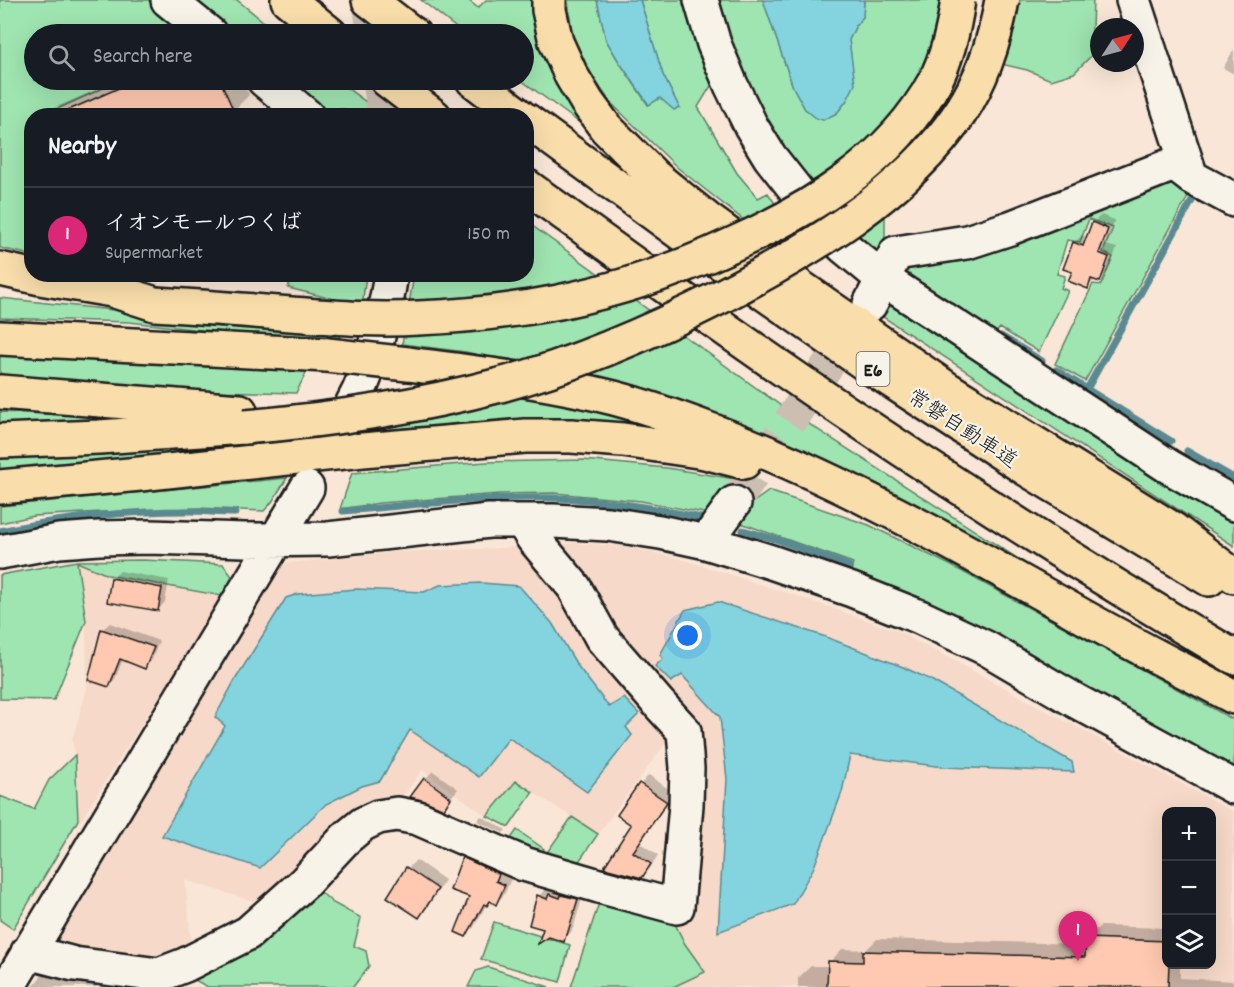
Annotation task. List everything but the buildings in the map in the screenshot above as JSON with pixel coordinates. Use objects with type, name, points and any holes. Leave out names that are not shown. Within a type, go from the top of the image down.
[{"type":"highway","points":[[288,0],[318,24]]},
{"type":"highway","points":[[369,0],[400,24]]},
{"type":"highway","points":[[549,0],[556,42],[570,75],[606,128],[654,176],[707,219],[790,280],[930,377],[1174,530],[1234,576]]},
{"type":"highway","points":[[0,286],[40,285],[112,290],[155,304],[373,320],[517,309],[560,302],[641,280],[680,267],[745,239],[805,208],[832,191],[882,150],[903,129],[935,80],[947,54],[958,0]]},
{"type":"highway","points":[[0,441],[99,437],[314,411],[391,409],[502,384],[623,342],[682,316],[778,266],[821,239],[897,183],[945,133],[976,86],[997,30],[1002,0]]},
{"type":"highway","points":[[400,90],[424,108]]},
{"type":"highway","points":[[486,90],[510,108]]},
{"type":"highway","name":"常磐自動車道","points":[[534,126],[728,268],[864,363],[1025,468],[1234,594]]},
{"type":"highway","name":"E6","points":[[534,192],[857,420],[983,503],[1234,657]]},
{"type":"highway","points":[[0,269],[24,279]]},
{"type":"highway","points":[[32,282],[40,285]]},
{"type":"highway","points":[[0,338],[327,355],[558,385],[615,399],[672,416],[820,476],[974,555],[1234,698]]},
{"type":"highway","points":[[0,392],[243,419]]},
{"type":"highway","points":[[0,487],[363,450],[525,436],[571,436],[623,440],[705,452],[797,477],[872,502]]},
{"type":"street","points":[[168,0],[198,24]]},
{"type":"street","points":[[700,0],[714,44],[731,85],[770,158],[843,246],[876,291],[1234,504]]},
{"type":"street","points":[[1133,0],[1191,177]]},
{"type":"street","points":[[276,90],[297,108]]},
{"type":"street","points":[[876,291],[896,253],[967,242],[1010,228],[1174,164],[1191,177],[1234,200]]},
{"type":"street","points":[[334,440],[358,392],[378,338],[390,282]]},
{"type":"street","points":[[14,969],[308,488]]},
{"type":"street","points":[[706,542],[734,503]]},
{"type":"street","points":[[0,552],[59,541],[99,538],[327,539],[489,521],[608,524],[660,532],[706,542],[811,576],[920,617],[986,648],[1076,701],[1234,787]]},
{"type":"street","points":[[14,969],[74,964],[159,975],[185,965],[248,933],[304,883],[346,838],[363,824],[378,817],[396,814],[418,819],[524,864],[677,907],[686,805],[687,768],[684,731],[602,638],[574,587],[533,538],[522,521]]},
{"type":"shaded area","points":[[574,543],[623,546],[678,558],[897,631],[1234,812],[1234,987],[571,987],[669,912],[671,736],[598,834],[516,781],[487,816],[422,770],[401,799],[272,907],[185,880],[193,960],[177,966],[43,948],[273,571],[289,563],[396,552]]},
{"type":"shaded area","points":[[77,561],[108,575],[222,596],[81,820],[78,820],[75,755],[72,739],[87,689],[86,621]]},
{"type":"green space","points":[[0,0],[148,0],[178,24],[24,24],[24,90],[99,90],[59,108],[24,108],[24,253],[0,248]]},
{"type":"green space","points":[[183,0],[237,0],[267,24],[213,24]]},
{"type":"green space","points":[[421,0],[468,0],[478,8],[486,0],[541,0],[603,140],[534,90],[534,24],[451,24]]},
{"type":"green space","points":[[568,0],[597,0],[606,40],[648,105],[660,97],[679,107],[663,75],[640,0],[688,0],[714,81],[698,107],[737,173],[758,198],[768,193],[776,205],[745,221],[678,168],[610,102],[589,71],[572,34]]},
{"type":"green space","points":[[712,0],[763,0],[793,87],[805,109],[823,120],[837,113],[847,100],[854,84],[849,40],[856,25],[863,17],[864,0],[943,0],[940,25],[924,69],[886,126],[860,151],[809,186],[785,157],[741,81]]},
{"type":"green space","points":[[1020,0],[1093,0],[1092,18],[1090,18],[1090,57],[1074,73],[1051,80],[1027,70],[1001,64]]},
{"type":"green space","points":[[292,90],[350,90],[370,105],[370,108],[315,108]]},
{"type":"green space","points":[[1173,173],[1194,186],[1085,381],[1055,364],[1093,284],[1101,285],[1113,257],[1103,252],[1113,228],[1089,219],[1080,242],[1067,240],[1057,274],[1065,276],[1061,288],[1068,291],[1039,352],[1000,328],[993,336],[897,273],[906,264]]},
{"type":"green space","points":[[885,215],[885,252],[880,259],[855,236]]},
{"type":"green space","points":[[534,227],[784,408],[1062,587],[620,389],[466,352],[402,344],[413,282],[534,282]]},
{"type":"green space","points":[[290,282],[365,282],[362,306],[288,288]]},
{"type":"green space","points":[[0,298],[339,334],[340,341],[129,322],[0,318]]},
{"type":"green space","points":[[890,303],[1234,518],[1234,546],[877,313]]},
{"type":"green space","points":[[0,353],[308,369],[296,393],[173,390],[0,374]]},
{"type":"green space","points":[[520,395],[585,407],[678,434],[362,443],[367,429]]},
{"type":"green space","points":[[0,412],[90,416],[179,417],[0,433]]},
{"type":"green space","points":[[309,436],[307,445],[0,474],[0,457],[240,445]]},
{"type":"green space","points":[[583,460],[667,468],[735,479],[720,511],[704,513],[641,501],[554,493],[500,494],[380,503],[340,509],[352,473],[486,462]]},
{"type":"green space","points":[[287,478],[264,511],[198,508],[101,512],[34,516],[0,523],[0,506]]},
{"type":"green space","points":[[769,491],[869,525],[952,566],[1234,720],[1234,771],[943,611],[851,572],[853,563],[741,523],[748,506]]},
{"type":"green space","points":[[143,560],[223,564],[233,578],[222,596],[108,575],[77,562],[86,621],[54,700],[0,699],[0,575],[77,561]]},
{"type":"green space","points":[[75,755],[78,820],[13,929],[0,920],[0,796],[34,809],[49,780]]},
{"type":"green space","points":[[516,781],[533,792],[509,827],[487,816]]},
{"type":"green space","points":[[572,817],[598,834],[575,867],[543,858]]},
{"type":"green space","points":[[517,830],[544,849],[537,860],[507,844]]},
{"type":"green space","points":[[316,888],[333,903],[361,918],[354,946],[366,951],[369,966],[353,987],[208,987],[187,976]]},
{"type":"green space","points":[[602,894],[669,912],[685,944],[705,972],[673,987],[571,987]]},
{"type":"green space","points":[[494,922],[570,945],[560,982],[481,959]]},
{"type":"green space","points":[[488,967],[549,987],[468,987],[476,971]]},
{"type":"water","points":[[597,0],[640,0],[663,75],[679,107],[674,110],[660,98],[649,105],[606,40]]},
{"type":"water","points":[[763,0],[864,0],[863,17],[856,25],[849,40],[855,84],[837,113],[823,120],[816,118],[805,109],[793,87]]},
{"type":"water","points":[[481,583],[519,586],[552,623],[577,665],[609,707],[624,698],[639,714],[626,727],[632,735],[587,792],[509,738],[479,777],[410,730],[380,781],[362,786],[326,804],[260,868],[162,836],[225,726],[215,717],[286,598],[298,594],[356,589],[424,592],[440,585]]},
{"type":"water","points":[[718,602],[826,637],[931,680],[1072,762],[1074,772],[944,767],[850,755],[842,792],[814,867],[793,904],[718,932],[727,779],[720,717],[682,675],[671,682],[655,666],[663,659],[660,655],[685,610]]},
{"type":"waterway","points":[[1087,389],[1197,192]]},
{"type":"waterway","points":[[1001,336],[1042,361]]},
{"type":"waterway","points":[[1056,370],[1171,441]]},
{"type":"waterway","points":[[1187,451],[1234,478]]},
{"type":"waterway","points":[[343,511],[477,500],[557,498],[632,505],[706,519]]},
{"type":"waterway","points":[[0,531],[47,522],[117,514],[165,511],[235,513]]},
{"type":"waterway","points":[[743,530],[849,566]]},
{"type":"tunnel","points":[[369,0],[372,24]]},
{"type":"tunnel","points":[[380,90],[383,108]]},
{"type":"tunnel","points":[[734,503],[857,322]]},
{"type":"place","name":"イオンモールつくば","points":[[1078,961]]}]
